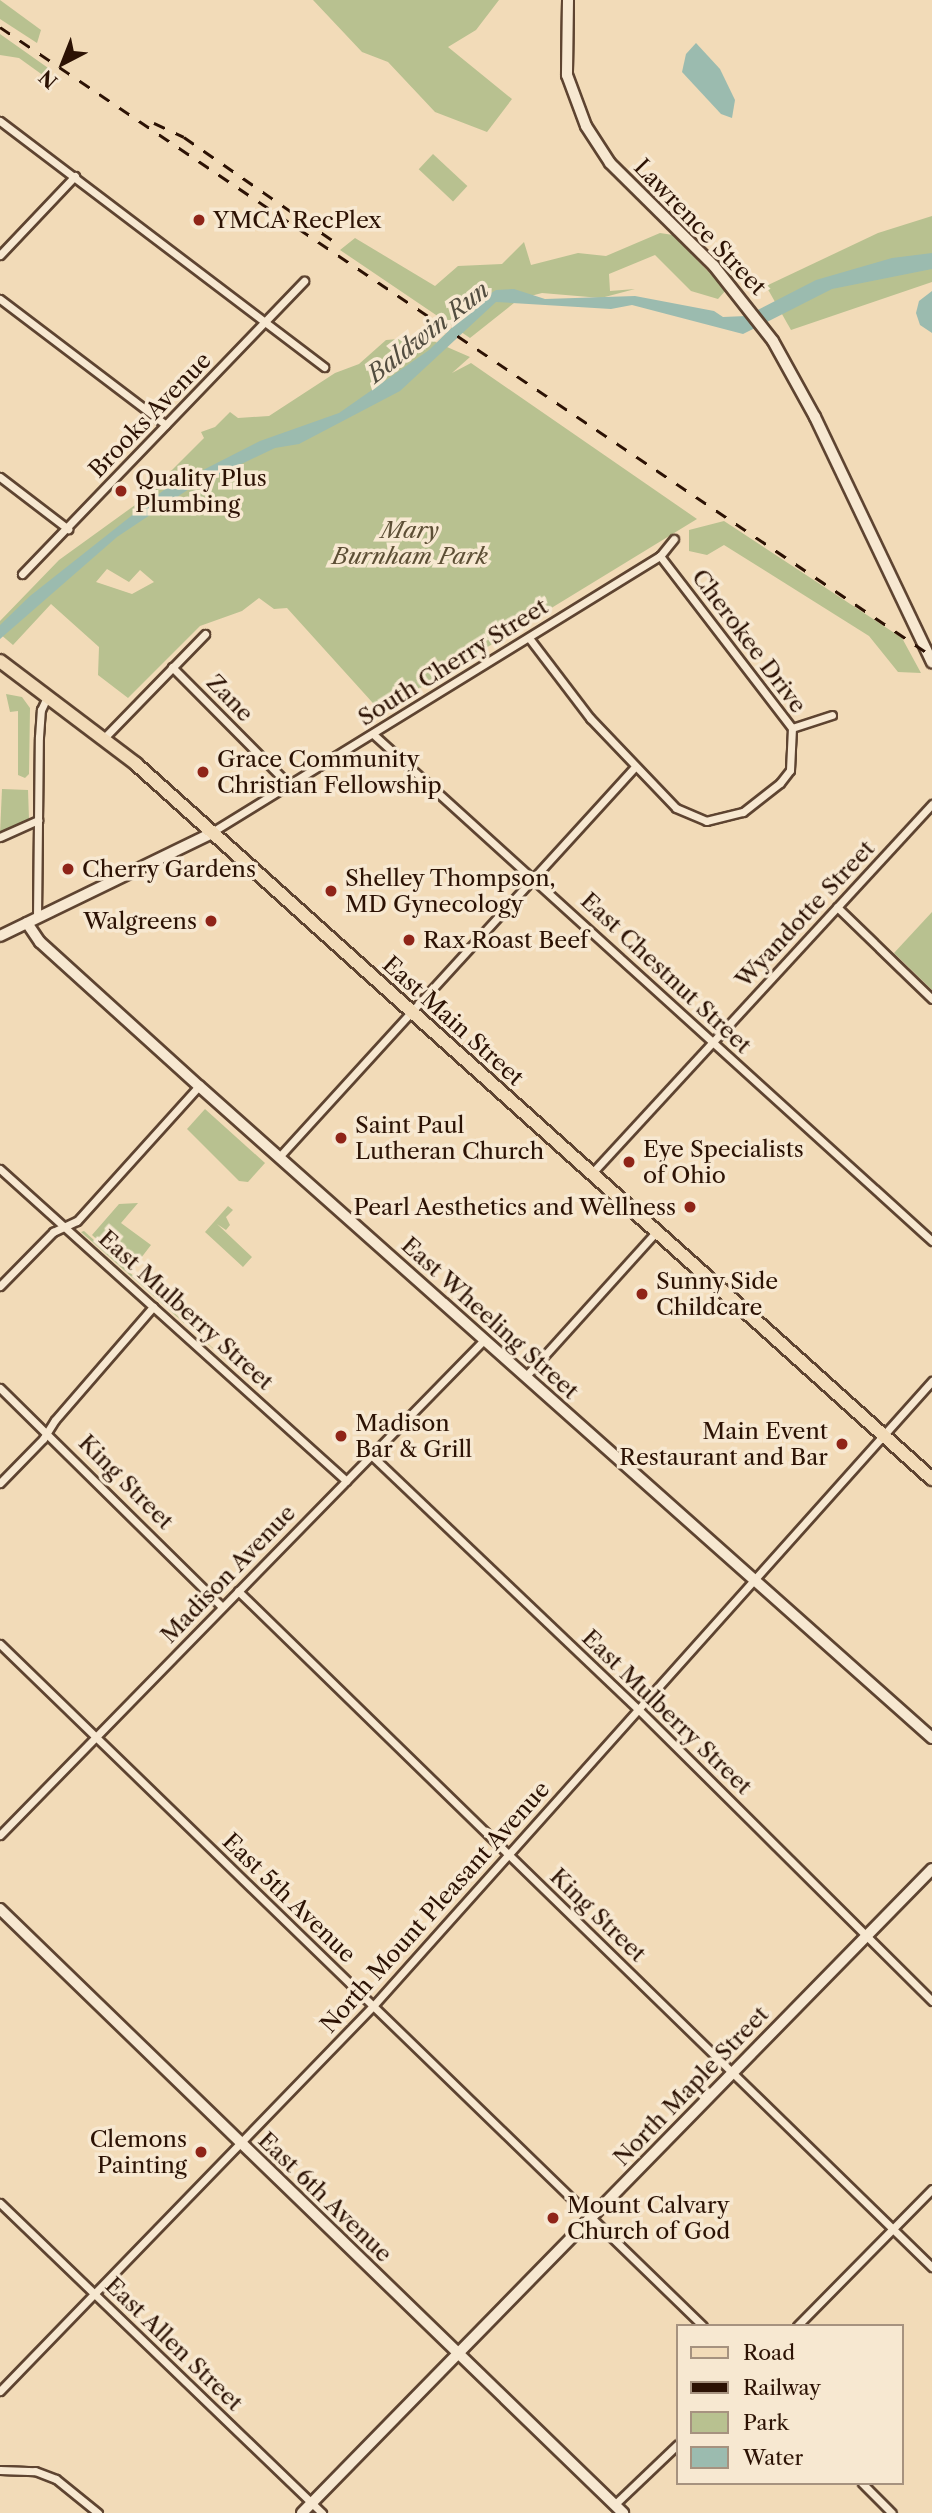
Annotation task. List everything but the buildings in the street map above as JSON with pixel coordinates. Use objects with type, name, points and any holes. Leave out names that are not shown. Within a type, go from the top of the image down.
[{"type":"main road","name":"East Main Street","points":[[0,662],[104,738],[932,1479]]},
{"type":"street","name":"Lawrence Street","points":[[568,0],[565,61],[570,89],[586,126],[627,182],[744,302],[767,332],[815,417],[932,663]]},
{"type":"street","points":[[0,121],[324,367]]},
{"type":"street","points":[[0,255],[75,176]]},
{"type":"street","name":"Brooks Avenue","points":[[22,574],[304,281]]},
{"type":"street","points":[[0,299],[166,425]]},
{"type":"street","points":[[0,477],[68,529]]},
{"type":"street","name":"South Cherry Street","points":[[212,833],[660,556],[674,539]]},
{"type":"street","name":"Cherokee Drive","points":[[529,638],[571,696],[634,768],[684,814],[706,821],[729,819],[786,776],[794,753],[792,728],[660,556]]},
{"type":"street","points":[[104,738],[205,634]]},
{"type":"street","name":"Zane","points":[[172,667],[290,786]]},
{"type":"street","points":[[32,920],[41,710],[47,696]]},
{"type":"street","points":[[792,728],[832,715]]},
{"type":"street","name":"East Chestnut Street","points":[[373,734],[932,1241]]},
{"type":"street","points":[[279,1157],[634,768]]},
{"type":"street","name":"Wyandotte Street","points":[[592,1173],[932,804]]},
{"type":"street","points":[[0,836],[38,821]]},
{"type":"street","points":[[0,936],[212,833]]},
{"type":"street","points":[[836,907],[932,999]]},
{"type":"street","name":"East Wheeling Street","points":[[32,920],[40,942],[524,1377],[932,1738]]},
{"type":"street","points":[[0,1286],[53,1232],[76,1222],[199,1086]]},
{"type":"street","name":"East Mulberry Street","points":[[0,1169],[346,1481]]},
{"type":"street","points":[[524,1377],[657,1231]]},
{"type":"street","points":[[0,1483],[92,1381],[152,1307]]},
{"type":"street","name":"Madison Avenue","points":[[0,1835],[483,1340]]},
{"type":"street","name":"North Mount Pleasant Avenue","points":[[0,2390],[241,2145],[373,2006],[639,1710],[882,1433],[932,1381]]},
{"type":"street","name":"King Street","points":[[0,1388],[48,1431],[222,1607]]},
{"type":"street","name":"East Mulberry Street","points":[[372,1455],[639,1710],[932,2001]]},
{"type":"street","name":"King Street","points":[[238,1591],[932,2267]]},
{"type":"street","name":"East 5th Avenue","points":[[0,1644],[701,2324]]},
{"type":"street","name":"North Maple Street","points":[[303,2513],[932,1869]]},
{"type":"street","name":"East 6th Avenue","points":[[0,1909],[458,2356],[619,2509]]},
{"type":"street","points":[[799,2324],[932,2189]]},
{"type":"street","name":"East Allen Street","points":[[0,2203],[322,2513]]},
{"type":"street","points":[[619,2509],[676,2446]]},
{"type":"street","points":[[0,2470],[48,2475],[98,2513]]},
{"type":"street","points":[[864,2485],[892,2513]]},
{"type":"green space","points":[[0,0],[41,30],[37,43],[0,19]]},
{"type":"green space","points":[[313,0],[499,0],[476,30],[448,47],[512,99],[487,132],[435,112],[388,62],[362,52]]},
{"type":"green space","points":[[0,34],[51,70],[44,76],[19,58],[0,55]]},
{"type":"green space","points":[[433,154],[467,186],[453,201],[419,169]]},
{"type":"green space","points":[[932,216],[932,282],[791,330],[766,286],[878,233]]},
{"type":"green space","points":[[660,233],[673,235],[726,290],[718,299],[691,291],[655,255],[609,274],[610,291],[635,289],[601,298],[542,293],[519,299],[470,338],[340,250],[355,238],[435,286],[458,266],[502,264],[524,242],[531,265],[578,253],[606,256]]},
{"type":"green space","name":"Mary Burnham Park","points":[[424,337],[470,357],[452,373],[471,363],[697,519],[381,712],[287,608],[274,609],[259,598],[242,611],[200,626],[128,698],[98,675],[99,647],[51,604],[13,645],[0,634],[0,621],[59,560],[142,500],[204,438],[201,432],[215,427],[230,412],[238,418],[269,416],[335,373],[359,364],[386,340]],"holes":[[[107,569],[129,582],[140,570],[154,582],[132,594],[96,582]]]},
{"type":"green space","points":[[724,521],[902,638],[921,673],[898,672],[869,636],[724,545],[707,555],[689,551],[689,530]]},
{"type":"green space","points":[[6,694],[22,697],[30,708],[29,774],[25,778],[18,775],[18,711],[10,712]]},
{"type":"green space","points":[[2,789],[28,790],[29,819],[0,834]]},
{"type":"green space","points":[[932,912],[932,990],[894,953]]},
{"type":"green space","points":[[205,1109],[265,1163],[248,1182],[239,1181],[187,1129]]},
{"type":"green space","points":[[138,1203],[121,1223],[151,1245],[131,1271],[92,1235],[119,1204]]},
{"type":"green space","points":[[228,1206],[233,1210],[226,1217],[230,1225],[226,1230],[217,1224],[252,1257],[243,1267],[205,1232]]},
{"type":"green space","points":[[84,1231],[236,1369],[81,1232]]},
{"type":"water","points":[[696,43],[720,69],[735,100],[732,118],[721,114],[682,72],[686,54]]},
{"type":"water","points":[[932,253],[932,269],[832,289],[743,334],[632,305],[611,309],[496,302],[400,391],[299,444],[275,448],[189,489],[117,537],[0,639],[0,625],[30,596],[164,490],[260,441],[339,413],[429,350],[479,301],[496,290],[514,289],[545,299],[635,296],[714,311],[723,317],[746,316],[816,280],[892,258]]},
{"type":"water","points":[[932,291],[932,333],[920,325],[916,313],[919,301]]},
{"type":"railway","points":[[0,27],[932,656]]},
{"type":"railway","points":[[154,123],[184,137],[335,242]]},
{"type":"place","name":"YMCA RecPlex","points":[[199,220]]},
{"type":"place","name":"Quality Plus Plumbing","points":[[121,491]]},
{"type":"place","name":"Grace Community Christian Fellowship","points":[[203,772]]},
{"type":"place","name":"Cherry Gardens","points":[[68,869]]},
{"type":"place","name":"Shelley Thompson, MD Gynecology","points":[[331,891]]},
{"type":"place","name":"Walgreens","points":[[211,921]]},
{"type":"place","name":"Rax Roast Beef","points":[[409,940]]},
{"type":"place","name":"Saint Paul Lutheran Church","points":[[341,1138]]},
{"type":"place","name":"Eye Specialists of Ohio","points":[[629,1162]]},
{"type":"place","name":"Pearl Aesthetics and Wellness","points":[[690,1207]]},
{"type":"place","name":"Sunny Side Childcare","points":[[642,1294]]},
{"type":"place","name":"Madison Bar & Grill","points":[[341,1436]]},
{"type":"place","name":"Main Event Restaurant and Bar","points":[[842,1444]]},
{"type":"place","name":"Clemons Painting","points":[[201,2152]]},
{"type":"place","name":"Mount Calvary Church of God","points":[[553,2218]]},
{"type":"water label","name":"Baldwin Run","points":[[428,332]]}]
